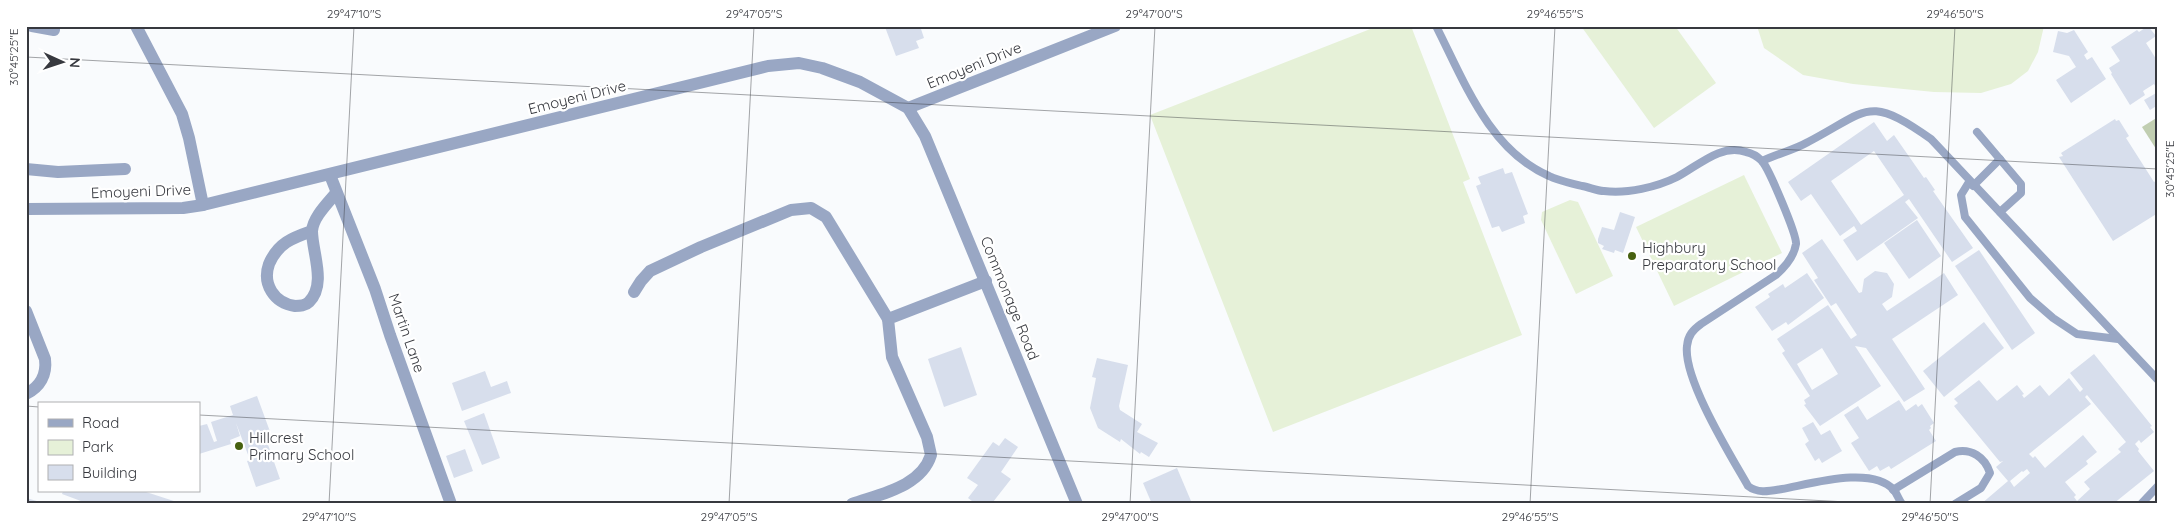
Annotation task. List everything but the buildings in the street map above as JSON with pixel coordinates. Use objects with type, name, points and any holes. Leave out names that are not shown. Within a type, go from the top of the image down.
[{"type":"street","points":[[32,26],[54,30]]},
{"type":"street","points":[[136,26],[182,114],[204,205]]},
{"type":"street","name":"Emoyeni Drive","points":[[26,209],[183,208],[204,205],[784,63],[799,63],[847,77],[908,108],[1115,26]]},
{"type":"street","name":"Commonage Road","points":[[908,108],[925,136],[1077,504]]},
{"type":"street","points":[[26,169],[58,172],[125,169]]},
{"type":"street","name":"Martin Lane","points":[[330,175],[375,289],[452,504]]},
{"type":"street","points":[[312,231],[288,239],[270,261],[268,269],[269,288],[280,302],[300,306],[308,304],[312,298],[318,271],[312,231],[320,212],[336,193]]},
{"type":"street","points":[[634,292],[641,280],[650,271],[791,210],[811,208],[826,217],[888,319],[892,357],[927,437],[931,455],[922,473],[912,481],[852,504]]},
{"type":"street","points":[[888,319],[986,281]]},
{"type":"street","points":[[26,311],[46,360],[46,368],[40,383],[34,390],[26,394]]},
{"type":"lane","points":[[1436,26],[1483,116],[1498,137],[1518,158],[1551,177],[1603,191],[1627,191],[1676,177],[1726,150],[1744,151],[1762,161],[1794,231],[1796,245],[1786,265],[1776,275],[1701,324],[1691,333],[1687,347],[1688,362],[1700,395],[1724,445],[1748,486],[1753,490],[1776,490],[1837,479],[1867,477],[1883,482],[1894,490],[1902,504]]},
{"type":"lane","points":[[1762,161],[1807,143],[1861,112],[1877,111],[1891,114],[1903,120],[1931,139],[1971,184],[2000,212],[2158,380]]},
{"type":"lane","points":[[1977,132],[2021,184],[2021,193],[2000,212]]},
{"type":"lane","points":[[2000,159],[1961,195],[1965,217],[2030,298],[2053,318],[2077,334],[2118,339]]},
{"type":"lane","points":[[1894,490],[1955,452],[1964,450],[1978,456],[1990,473],[1981,488],[1955,504]]},
{"type":"lane","points":[[2141,504],[2158,486]]},
{"type":"green space","points":[[1378,26],[1411,26],[1470,179],[1463,182],[1522,335],[1273,432],[1150,115]]},
{"type":"green space","points":[[1581,26],[1675,26],[1716,83],[1654,128]]},
{"type":"green space","points":[[1757,26],[2044,26],[2038,52],[2028,71],[2011,84],[1981,93],[1934,92],[1853,84],[1803,75],[1764,48]]},
{"type":"green space","points":[[1744,175],[1782,253],[1674,306],[1636,227]]},
{"type":"green space","points":[[1570,200],[1578,202],[1613,276],[1576,294],[1541,220],[1542,212]]},
{"type":"shaded area","points":[[2158,117],[2158,152],[2142,127]]},
{"type":"place","name":"Highbury Preparatory School","points":[[1632,256]]},
{"type":"place","name":"Hillcrest Primary School","points":[[239,446]]}]
